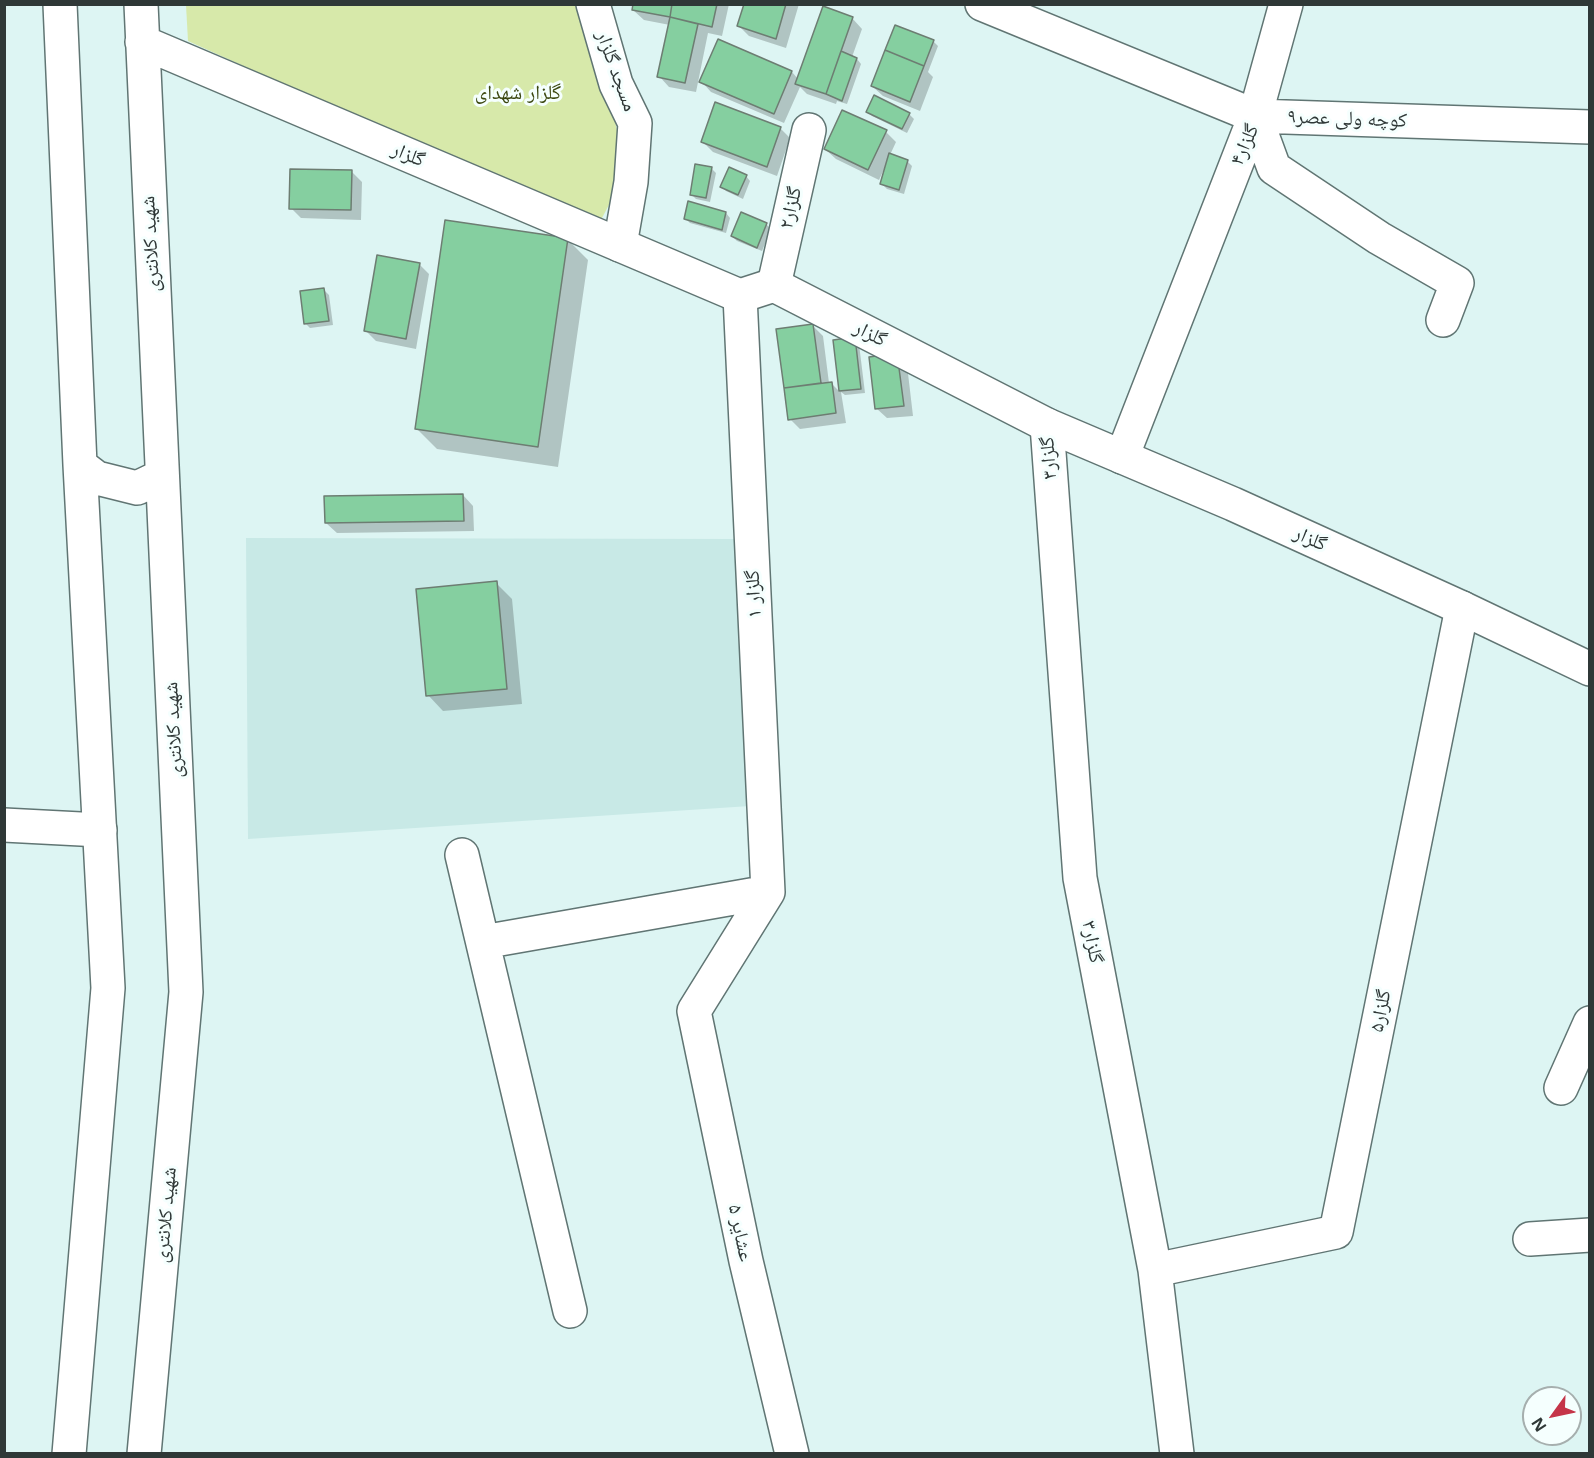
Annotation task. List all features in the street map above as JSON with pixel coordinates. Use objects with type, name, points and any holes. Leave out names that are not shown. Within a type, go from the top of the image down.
[{"type":"street","points":[[60,4],[80,465],[108,988],[69,1454]]},
{"type":"street","name":"شهید کلانتری","points":[[141,4],[186,992],[144,1454]]},
{"type":"street","name":"مسجد گلزار","points":[[593,4],[616,84],[635,123],[631,182],[620,245]]},
{"type":"street","name":"کوچه ولی عصر۹","points":[[982,4],[1015,11],[1256,116],[1590,128]]},
{"type":"street","points":[[1256,116],[1286,4]]},
{"type":"street","name":"گلزار","points":[[142,42],[740,296]]},
{"type":"street","name":"گلزار۴","points":[[1256,116],[1274,168],[1379,238],[1457,283],[1443,320]]},
{"type":"street","name":"گلزار۴","points":[[1122,457],[1256,116]]},
{"type":"street","name":"گلزار۲","points":[[774,285],[809,130]]},
{"type":"street","points":[[740,296],[774,285]]},
{"type":"street","name":"گلزار","points":[[774,285],[1047,425],[1233,504],[1589,667]]},
{"type":"street","name":"گلزار ۱","points":[[740,296],[768,892]]},
{"type":"street","name":"گلزار۳","points":[[1047,425],[1080,878],[1155,1270],[1178,1454]]},
{"type":"street","points":[[80,465],[97,478],[137,488],[162,476]]},
{"type":"street","name":"گلزار۵","points":[[1155,1270],[1336,1232],[1462,608]]},
{"type":"street","points":[[4,825],[100,830]]},
{"type":"street","points":[[462,855],[570,1311]]},
{"type":"street","points":[[483,942],[768,892]]},
{"type":"street","name":"عشایر ۵","points":[[768,892],[694,1011],[746,1261],[792,1454]]},
{"type":"street","points":[[1561,1088],[1590,1023]]},
{"type":"street","points":[[1530,1239],[1590,1235]]},
{"type":"shaded area","points":[[246,538],[738,539],[750,806],[248,839]]},
{"type":"green space","name":"گلزار شهدای","points":[[186,5],[587,5],[600,50],[619,140],[621,182],[602,218],[594,224],[188,41]]},
{"type":"building","points":[[633,4],[672,4],[670,17],[632,10]]},
{"type":"building","points":[[672,4],[717,4],[712,27],[670,17]]},
{"type":"building","points":[[744,4],[786,4],[776,39],[737,26]]},
{"type":"building","points":[[823,6],[853,17],[826,94],[795,84]]},
{"type":"building","points":[[670,17],[698,24],[685,83],[657,77]]},
{"type":"building","points":[[895,25],[934,40],[924,66],[885,50]]},
{"type":"building","points":[[718,39],[792,71],[774,114],[699,82]]},
{"type":"building","points":[[885,50],[924,66],[910,102],[871,86]]},
{"type":"building","points":[[841,51],[857,58],[842,101],[826,94]]},
{"type":"building","points":[[874,95],[910,113],[902,129],[866,112]]},
{"type":"building","points":[[715,102],[781,127],[767,167],[701,142]]},
{"type":"building","points":[[842,110],[887,130],[868,170],[824,149]]},
{"type":"building","points":[[889,153],[908,160],[899,190],[880,184]]},
{"type":"building","points":[[695,164],[712,167],[706,198],[690,195]]},
{"type":"building","points":[[729,167],[747,175],[738,195],[720,187]]},
{"type":"building","points":[[290,169],[352,170],[351,210],[289,209]]},
{"type":"building","points":[[688,201],[726,212],[722,230],[684,219]]},
{"type":"building","points":[[741,212],[767,223],[757,248],[731,236]]},
{"type":"building","points":[[445,220],[568,238],[538,447],[415,429]]},
{"type":"building","points":[[377,255],[420,263],[406,339],[364,331]]},
{"type":"building","points":[[324,288],[329,321],[304,324],[300,291]]},
{"type":"building","points":[[813,324],[821,383],[784,388],[776,329]]},
{"type":"building","points":[[855,337],[861,389],[839,391],[833,340]]},
{"type":"building","points":[[897,353],[904,406],[875,409],[869,357]]},
{"type":"building","points":[[832,382],[836,413],[788,420],[784,388]]},
{"type":"building","points":[[463,494],[464,521],[325,523],[324,496]]},
{"type":"building","points":[[497,581],[507,689],[426,696],[416,589]]}]
